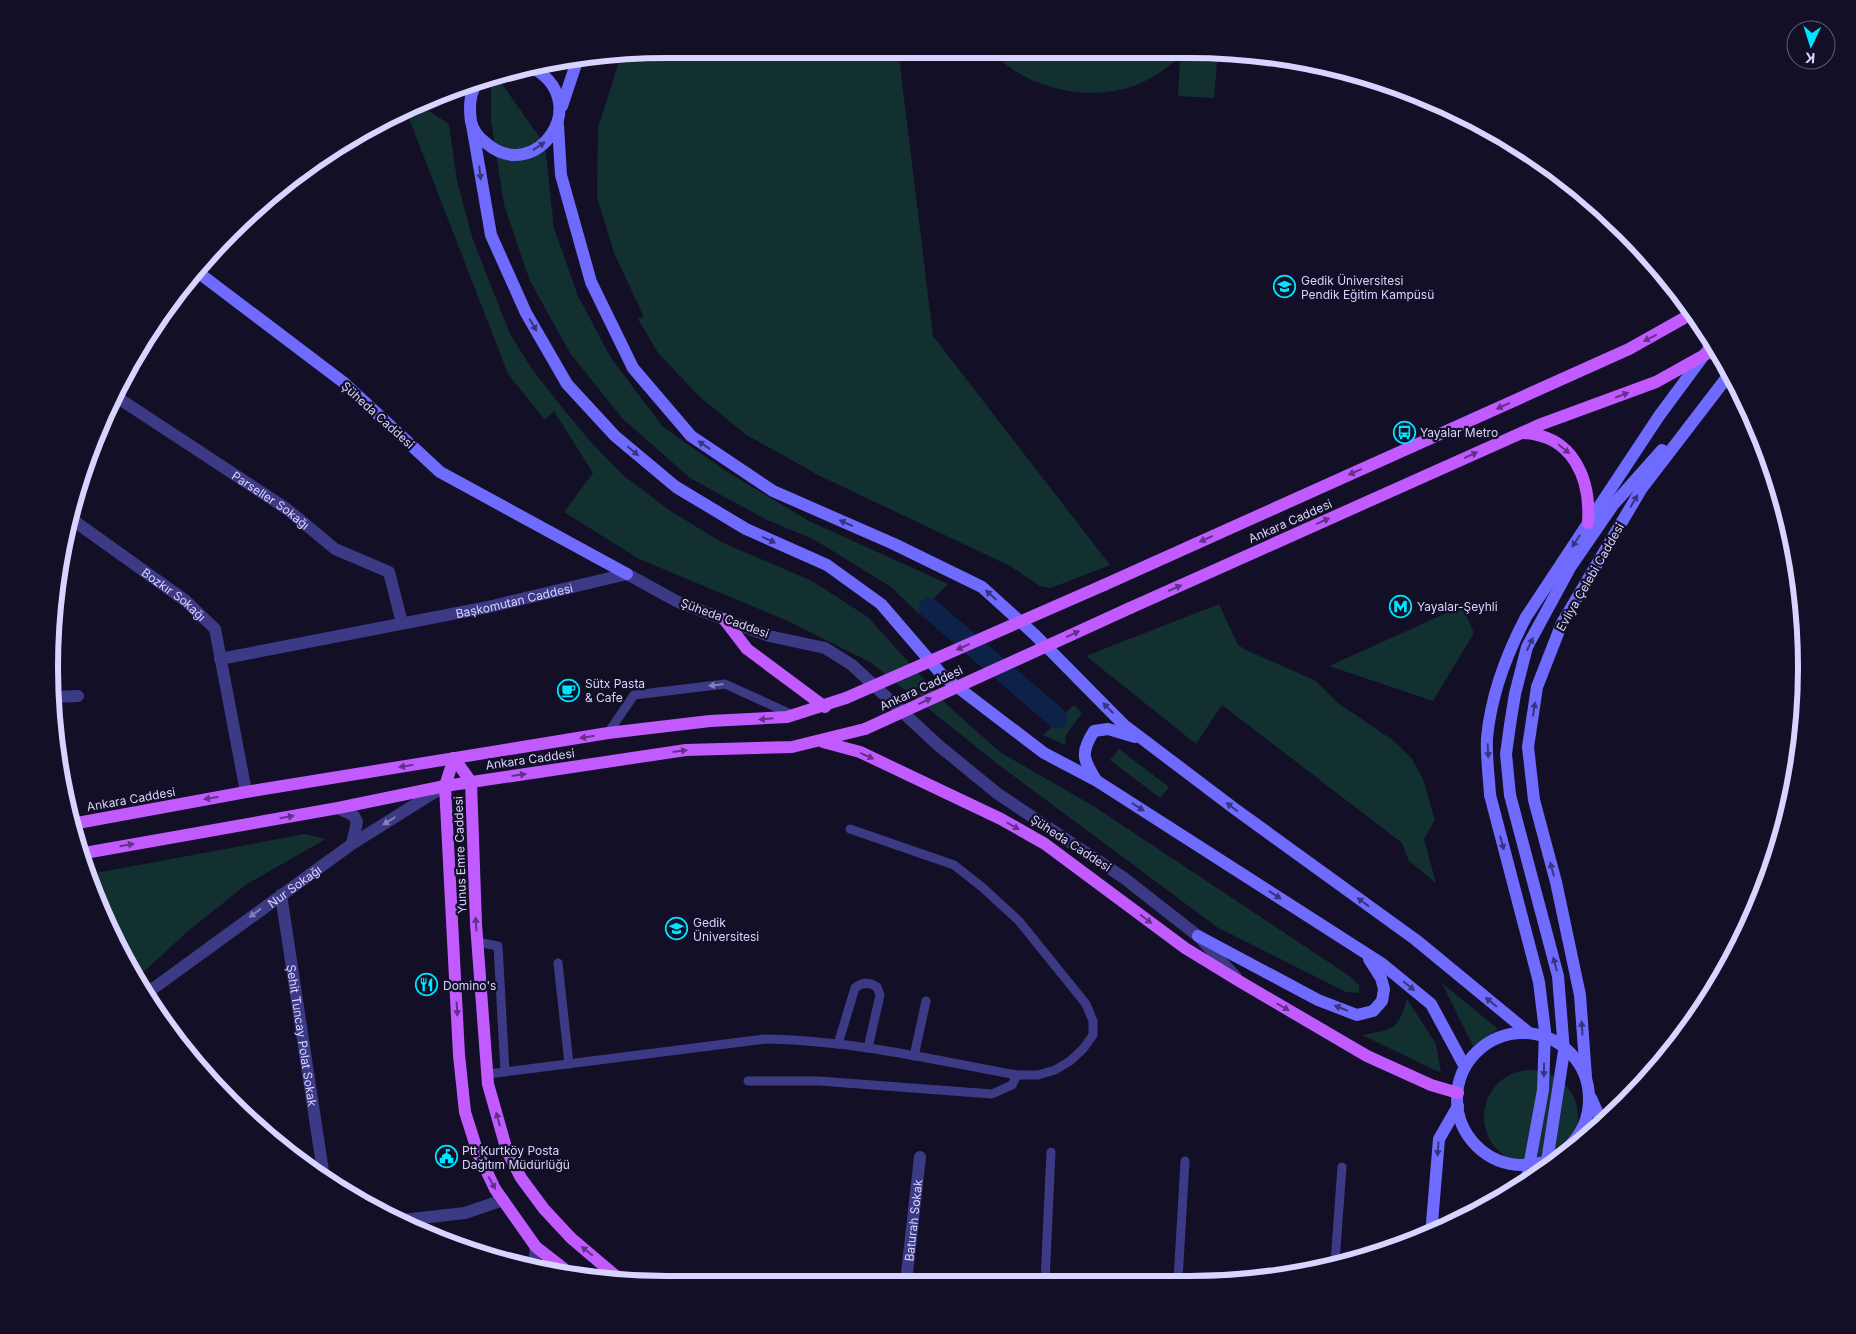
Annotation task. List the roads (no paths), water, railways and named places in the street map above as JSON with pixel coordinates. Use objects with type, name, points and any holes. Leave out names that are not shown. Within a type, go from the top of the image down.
[{"type":"main road","name":"Ankara Caddesi","points":[[78,823],[246,792],[608,733],[710,721],[764,720],[793,715],[825,706],[1104,585],[1629,349],[1687,316]]},
{"type":"main road","name":"Ankara Caddesi","points":[[87,853],[338,808],[445,786],[686,750],[775,748],[820,741],[865,728],[1520,433],[1656,382],[1711,352]]},
{"type":"main road","points":[[1520,433],[1538,434],[1564,447],[1578,464],[1589,505],[1588,523]]},
{"type":"main road","points":[[724,619],[747,649],[825,706]]},
{"type":"main road","points":[[820,741],[860,752],[1001,819],[1045,844],[1185,948],[1366,1056],[1458,1099]]},
{"type":"main road","name":"Yunus Emre Caddesi","points":[[454,758],[471,782],[477,942],[488,1084],[507,1151],[521,1178],[544,1209],[571,1238],[612,1273]]},
{"type":"main road","name":"Yunus Emre Caddesi","points":[[454,758],[445,786],[459,1055],[464,1112],[484,1168],[503,1200],[536,1246],[562,1267]]},
{"type":"street","points":[[576,65],[560,111],[558,125],[561,174],[591,282],[633,368],[691,436],[774,491],[894,544],[982,587],[1034,634],[1124,725],[1234,809],[1416,940],[1529,1033]]},
{"type":"street","points":[[539,71],[553,83],[559,97],[560,111]]},
{"type":"street","points":[[471,95],[475,89]]},
{"type":"street","points":[[471,90],[469,110],[491,234],[526,314],[567,384],[615,436],[676,487],[746,530],[827,565],[881,604],[943,676],[1044,753],[1097,781],[1365,952],[1431,1004],[1466,1067]]},
{"type":"street","points":[[472,125],[486,144],[507,154],[522,154],[538,149],[550,139],[558,125]]},
{"type":"street","name":"Şüheda Caddesi","points":[[201,275],[343,382],[440,472],[678,602],[769,636],[825,648],[852,665],[938,745],[998,794],[1124,878],[1198,936],[1239,981]]},
{"type":"street","points":[[1528,1174],[1544,1090],[1545,1031],[1539,982],[1490,795],[1487,739],[1493,699],[1509,647],[1526,617],[1659,416],[1711,352]]},
{"type":"street","points":[[1554,1155],[1564,1051],[1558,976],[1510,795],[1506,754],[1515,694],[1527,647],[1571,566],[1613,505],[1726,378]]},
{"type":"street","name":"Evliya Çelebi Caddesi","points":[[1586,1077],[1580,995],[1556,882],[1534,800],[1528,747],[1537,687],[1562,623],[1642,488],[1726,379]]},
{"type":"street","name":"Parseller Sokağı","points":[[119,399],[288,509],[335,549],[389,572],[402,623]]},
{"type":"street","name":"Bozkır Sokağı","points":[[75,522],[186,601],[214,629],[246,792]]},
{"type":"street","name":"Başkomutan Caddesi","points":[[220,659],[488,608],[626,574]]},
{"type":"street","points":[[59,698],[78,696]]},
{"type":"street","points":[[1097,781],[1084,761],[1085,745],[1094,731],[1108,729],[1144,740]]},
{"type":"street","name":"Nur Sokağı","points":[[151,991],[352,844],[445,786]]},
{"type":"street","points":[[338,808],[354,816],[357,822],[352,844]]},
{"type":"street","name":"Şehit Tuncay Polat Sokak","points":[[281,895],[323,1170]]},
{"type":"street","points":[[1198,936],[1318,1000],[1357,1015],[1373,1011],[1382,1001],[1384,989],[1381,978],[1365,952]]},
{"type":"street","points":[[1545,1161],[1510,1164],[1490,1156],[1473,1142],[1462,1124],[1458,1099],[1459,1084],[1466,1067],[1477,1052],[1492,1040],[1510,1034],[1529,1033],[1547,1038],[1564,1046],[1577,1060],[1586,1077],[1590,1096],[1599,1117]]},
{"type":"street","points":[[1577,1137],[1588,1115],[1590,1096]]},
{"type":"street","points":[[1432,1226],[1439,1139],[1458,1099]]},
{"type":"street","name":"Baturah Sokak","points":[[907,1276],[920,1157]]},
{"type":"street","points":[[411,1220],[465,1213],[503,1200]]},
{"type":"street","points":[[534,1262],[536,1246]]},
{"type":"lane","points":[[608,733],[634,696],[725,684],[793,715]]},
{"type":"lane","points":[[488,1074],[765,1039],[798,1039],[868,1048],[1016,1075],[1038,1075],[1054,1070],[1070,1061],[1083,1049],[1093,1036],[1093,1021],[1086,1004],[1019,921],[982,887],[954,865],[850,829]]},
{"type":"lane","points":[[477,942],[498,946],[505,1072]]},
{"type":"lane","points":[[558,963],[569,1064]]},
{"type":"lane","points":[[838,1044],[855,988],[858,985],[868,983],[877,987],[880,996],[868,1048]]},
{"type":"lane","points":[[914,1056],[926,1001]]},
{"type":"lane","points":[[748,1081],[819,1081],[992,1094],[1012,1085],[1016,1075]]},
{"type":"lane","points":[[1045,1276],[1051,1152]]},
{"type":"lane","points":[[1178,1276],[1185,1161]]},
{"type":"lane","points":[[1335,1259],[1342,1167]]},
{"type":"waterway","points":[[929,608],[1057,718]]},
{"type":"place","name":"Gedik Üniversitesi Pendik Eğitim Kampüsü","points":[[1285,287]]},
{"type":"place","name":"Yayalar Metro","points":[[1404,432]]},
{"type":"place","name":"Yayalar-Şeyhli","points":[[1401,606]]},
{"type":"place","name":"Sütx Pasta & Cafe","points":[[569,690]]},
{"type":"place","name":"Gedik Üniversitesi","points":[[677,929]]},
{"type":"place","name":"Domino's","points":[[427,985]]},
{"type":"place","name":"Ptt Kurtköy Posta Dağıtım Müdürlüğü","points":[[446,1157]]}]
